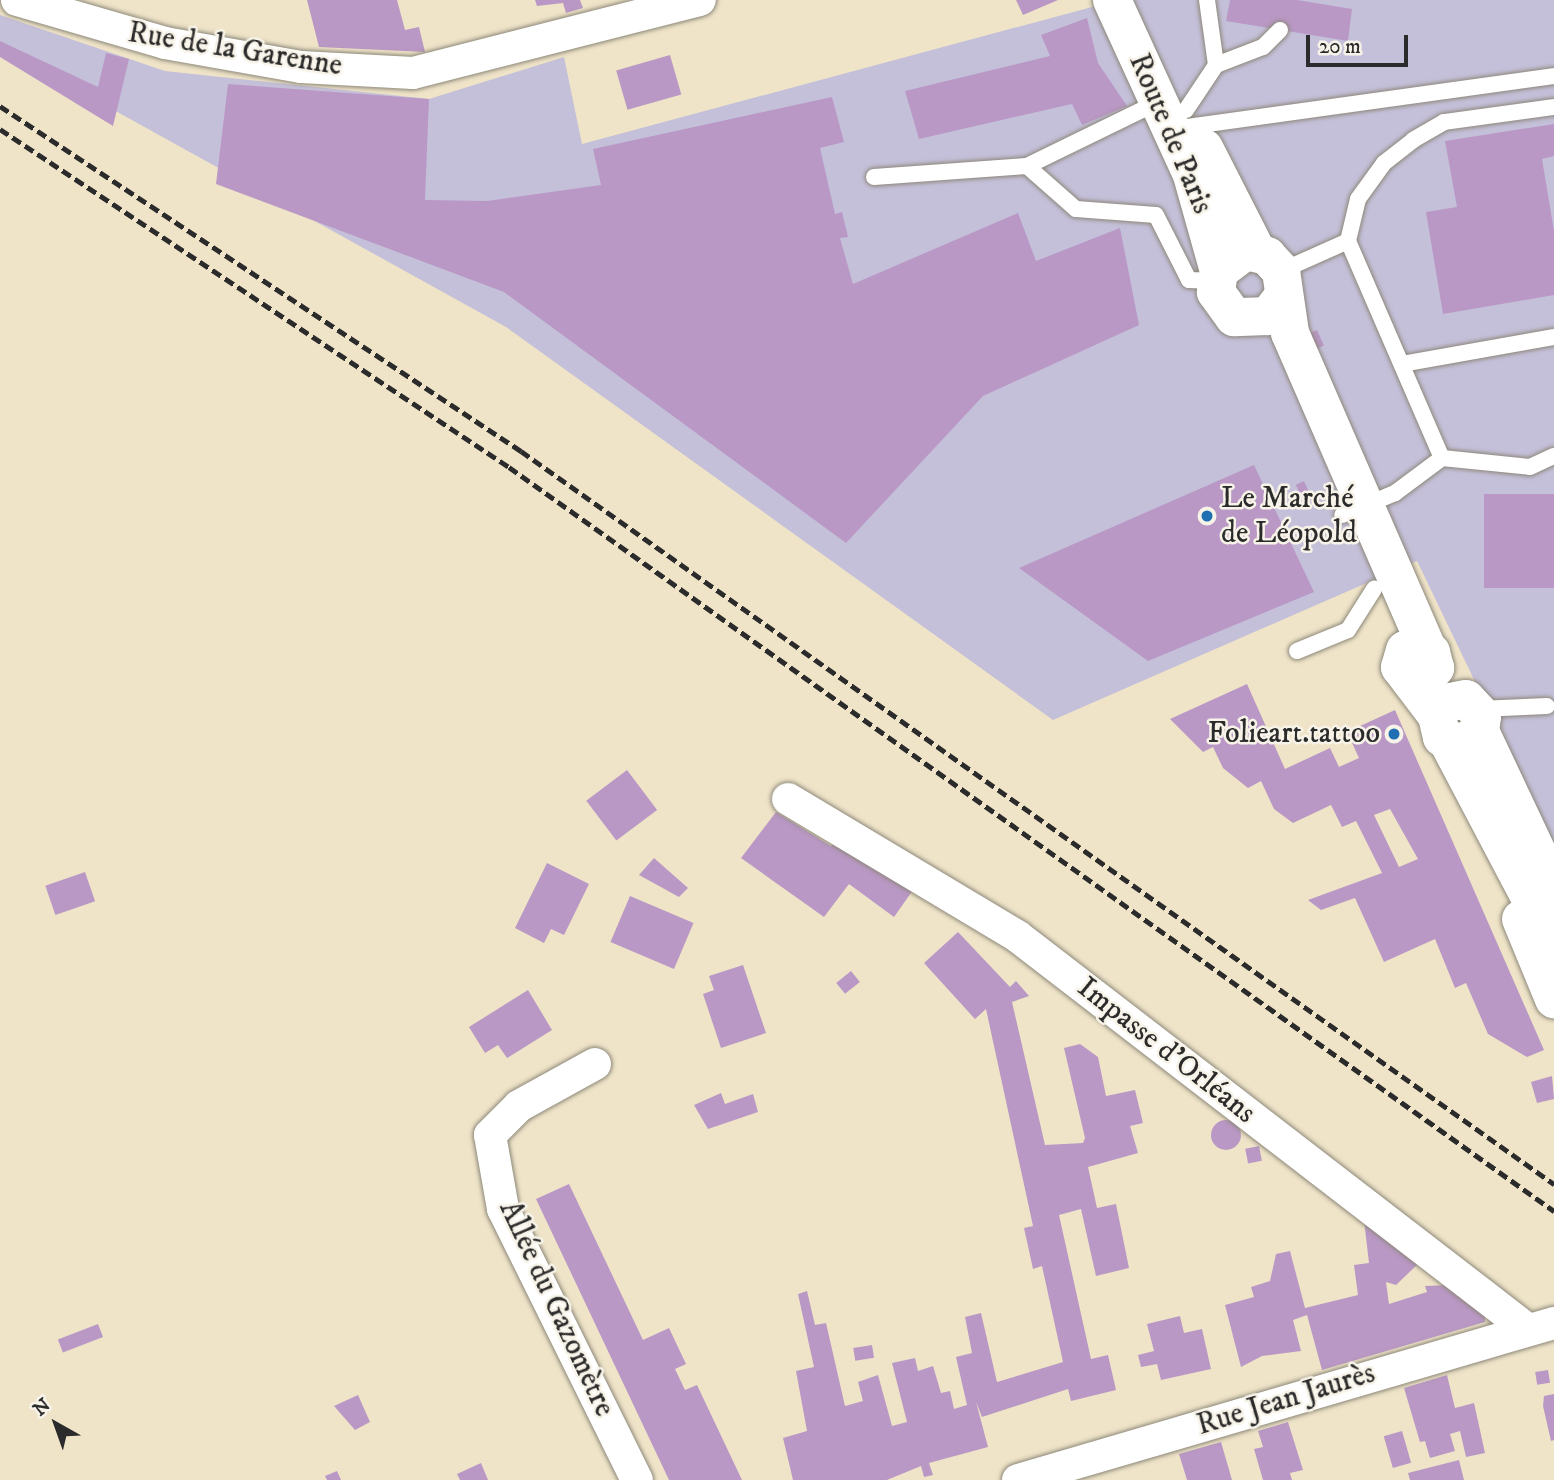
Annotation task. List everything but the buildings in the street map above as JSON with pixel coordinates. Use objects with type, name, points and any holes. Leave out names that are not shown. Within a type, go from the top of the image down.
[{"type":"main road","name":"Route de Paris","points":[[1112,0],[1177,117],[1274,274],[1290,333],[1351,510],[1374,590],[1419,661],[1462,719],[1554,888]]},
{"type":"main road","name":"Route de Paris","points":[[1138,0],[1212,233],[1217,276],[1226,311],[1245,320],[1267,345],[1351,510],[1419,661]]},
{"type":"main road","points":[[1217,276],[1235,254],[1274,274],[1268,316],[1245,320]]},
{"type":"main road","name":"Route de Paris","points":[[1462,719],[1483,812],[1554,999]]},
{"type":"main road","name":"Route de Paris","points":[[1483,812],[1554,943]]},
{"type":"street","name":"Rue de la Garenne","points":[[17,0],[165,43],[301,67],[413,72],[700,0]]},
{"type":"street","name":"Impasse d'Orléans","points":[[788,799],[1017,936],[1540,1326]]},
{"type":"street","name":"Allée du Gazomètre","points":[[595,1064],[519,1106],[490,1135],[503,1209],[637,1480]]},
{"type":"street","name":"Rue Jean Jaurès","points":[[1018,1480],[1540,1326]]},
{"type":"lane","points":[[1207,0],[1216,65]]},
{"type":"lane","points":[[1177,117],[1216,65],[1263,47],[1280,30]]},
{"type":"lane","points":[[874,177],[1027,166],[1177,117],[1554,76]]},
{"type":"lane","points":[[1442,458],[1348,241],[1359,199],[1384,163],[1444,122],[1554,107]]},
{"type":"lane","points":[[1027,166],[1076,209],[1156,215],[1189,280],[1217,276]]},
{"type":"lane","points":[[1274,274],[1348,241]]},
{"type":"lane","points":[[1402,365],[1554,337]]},
{"type":"lane","points":[[1351,510],[1395,493],[1442,458],[1530,467],[1554,456]]},
{"type":"lane","points":[[1297,651],[1348,630],[1374,590]]},
{"type":"lane","points":[[1462,719],[1546,706]]},
{"type":"shaded area","points":[[1118,0],[1554,0],[1554,846],[1417,561],[1053,720],[506,327],[0,47],[0,15],[165,71],[429,99],[564,57],[582,144]]},
{"type":"railway","points":[[0,106],[521,451],[1554,1184]]},
{"type":"railway","points":[[0,129],[509,467],[1554,1211]]},
{"type":"place","name":"Le Marché de Léopold","points":[[1207,516]]},
{"type":"place","name":"Folieart.tattoo","points":[[1394,734]]}]
